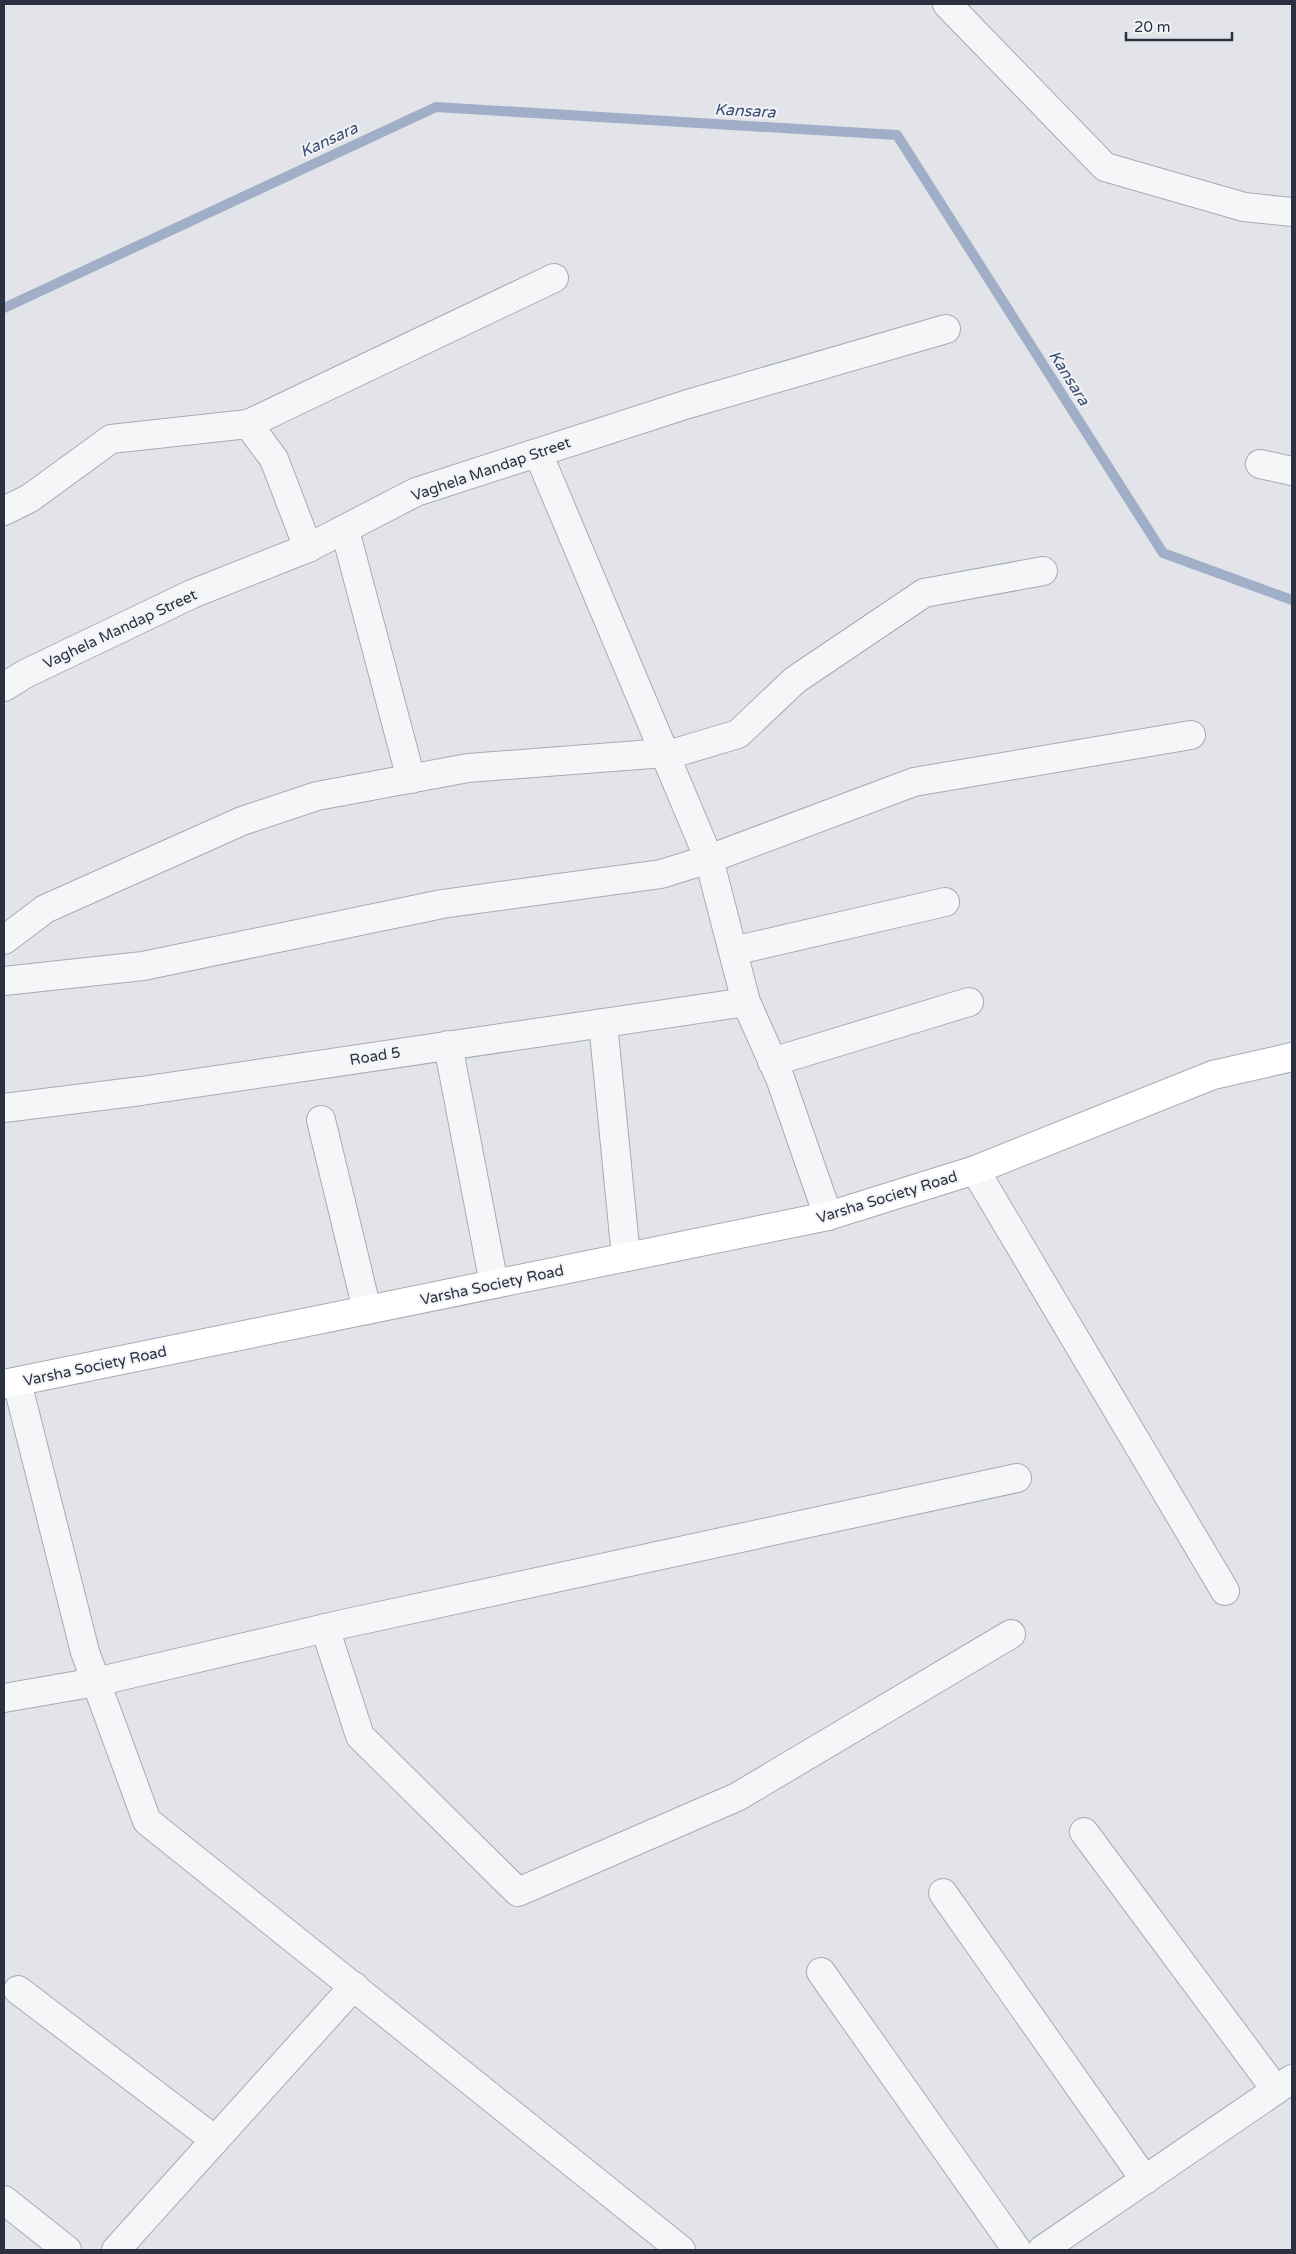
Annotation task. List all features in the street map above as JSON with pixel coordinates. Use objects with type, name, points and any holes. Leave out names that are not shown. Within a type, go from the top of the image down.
[{"type":"street","points":[[947,4],[1105,167],[1244,207],[1292,212]]},
{"type":"street","points":[[4,511],[30,498],[111,439],[248,424],[554,278]]},
{"type":"street","name":"Vaghela Mandap Street","points":[[4,687],[25,674],[192,594],[308,548],[416,492],[688,404],[946,329]]},
{"type":"street","points":[[248,424],[274,459],[308,548]]},
{"type":"street","points":[[538,453],[709,859],[746,1002],[772,1062],[828,1216]]},
{"type":"street","points":[[1260,464],[1292,471]]},
{"type":"street","points":[[345,530],[411,779]]},
{"type":"street","points":[[4,940],[45,909],[242,821],[317,796],[468,768],[678,752],[738,734],[795,680],[924,593],[1043,571]]},
{"type":"street","points":[[4,981],[143,966],[442,904],[661,874],[709,859],[914,782],[1191,735]]},
{"type":"street","points":[[733,951],[945,902]]},
{"type":"street","name":"Road 5","points":[[4,1108],[141,1092],[746,1002]]},
{"type":"street","points":[[772,1062],[968,1002]]},
{"type":"street","points":[[603,1023],[626,1257]]},
{"type":"street","points":[[448,1046],[494,1284]]},
{"type":"street","name":"Varsha Society Road","points":[[10,1383],[828,1216],[975,1170],[1213,1075],[1292,1057]]},
{"type":"street","points":[[321,1120],[367,1310]]},
{"type":"street","points":[[975,1170],[1225,1591]]},
{"type":"street","points":[[10,1383],[85,1652],[147,1821],[681,2250]]},
{"type":"street","points":[[4,1698],[96,1682],[326,1628],[1017,1478]]},
{"type":"street","points":[[326,1628],[360,1736],[518,1892],[737,1797],[1011,1634]]},
{"type":"street","points":[[1042,2250],[1284,2085],[1084,1832]]},
{"type":"street","points":[[943,1893],[1145,2180]]},
{"type":"street","points":[[822,1972],[1017,2250]]},
{"type":"street","points":[[116,2250],[354,1986]]},
{"type":"street","points":[[18,1990],[215,2140]]},
{"type":"street","points":[[4,2200],[67,2250]]},
{"type":"waterway","name":"Kansara","points":[[4,308],[436,107],[897,135],[1163,553],[1292,600]]}]
